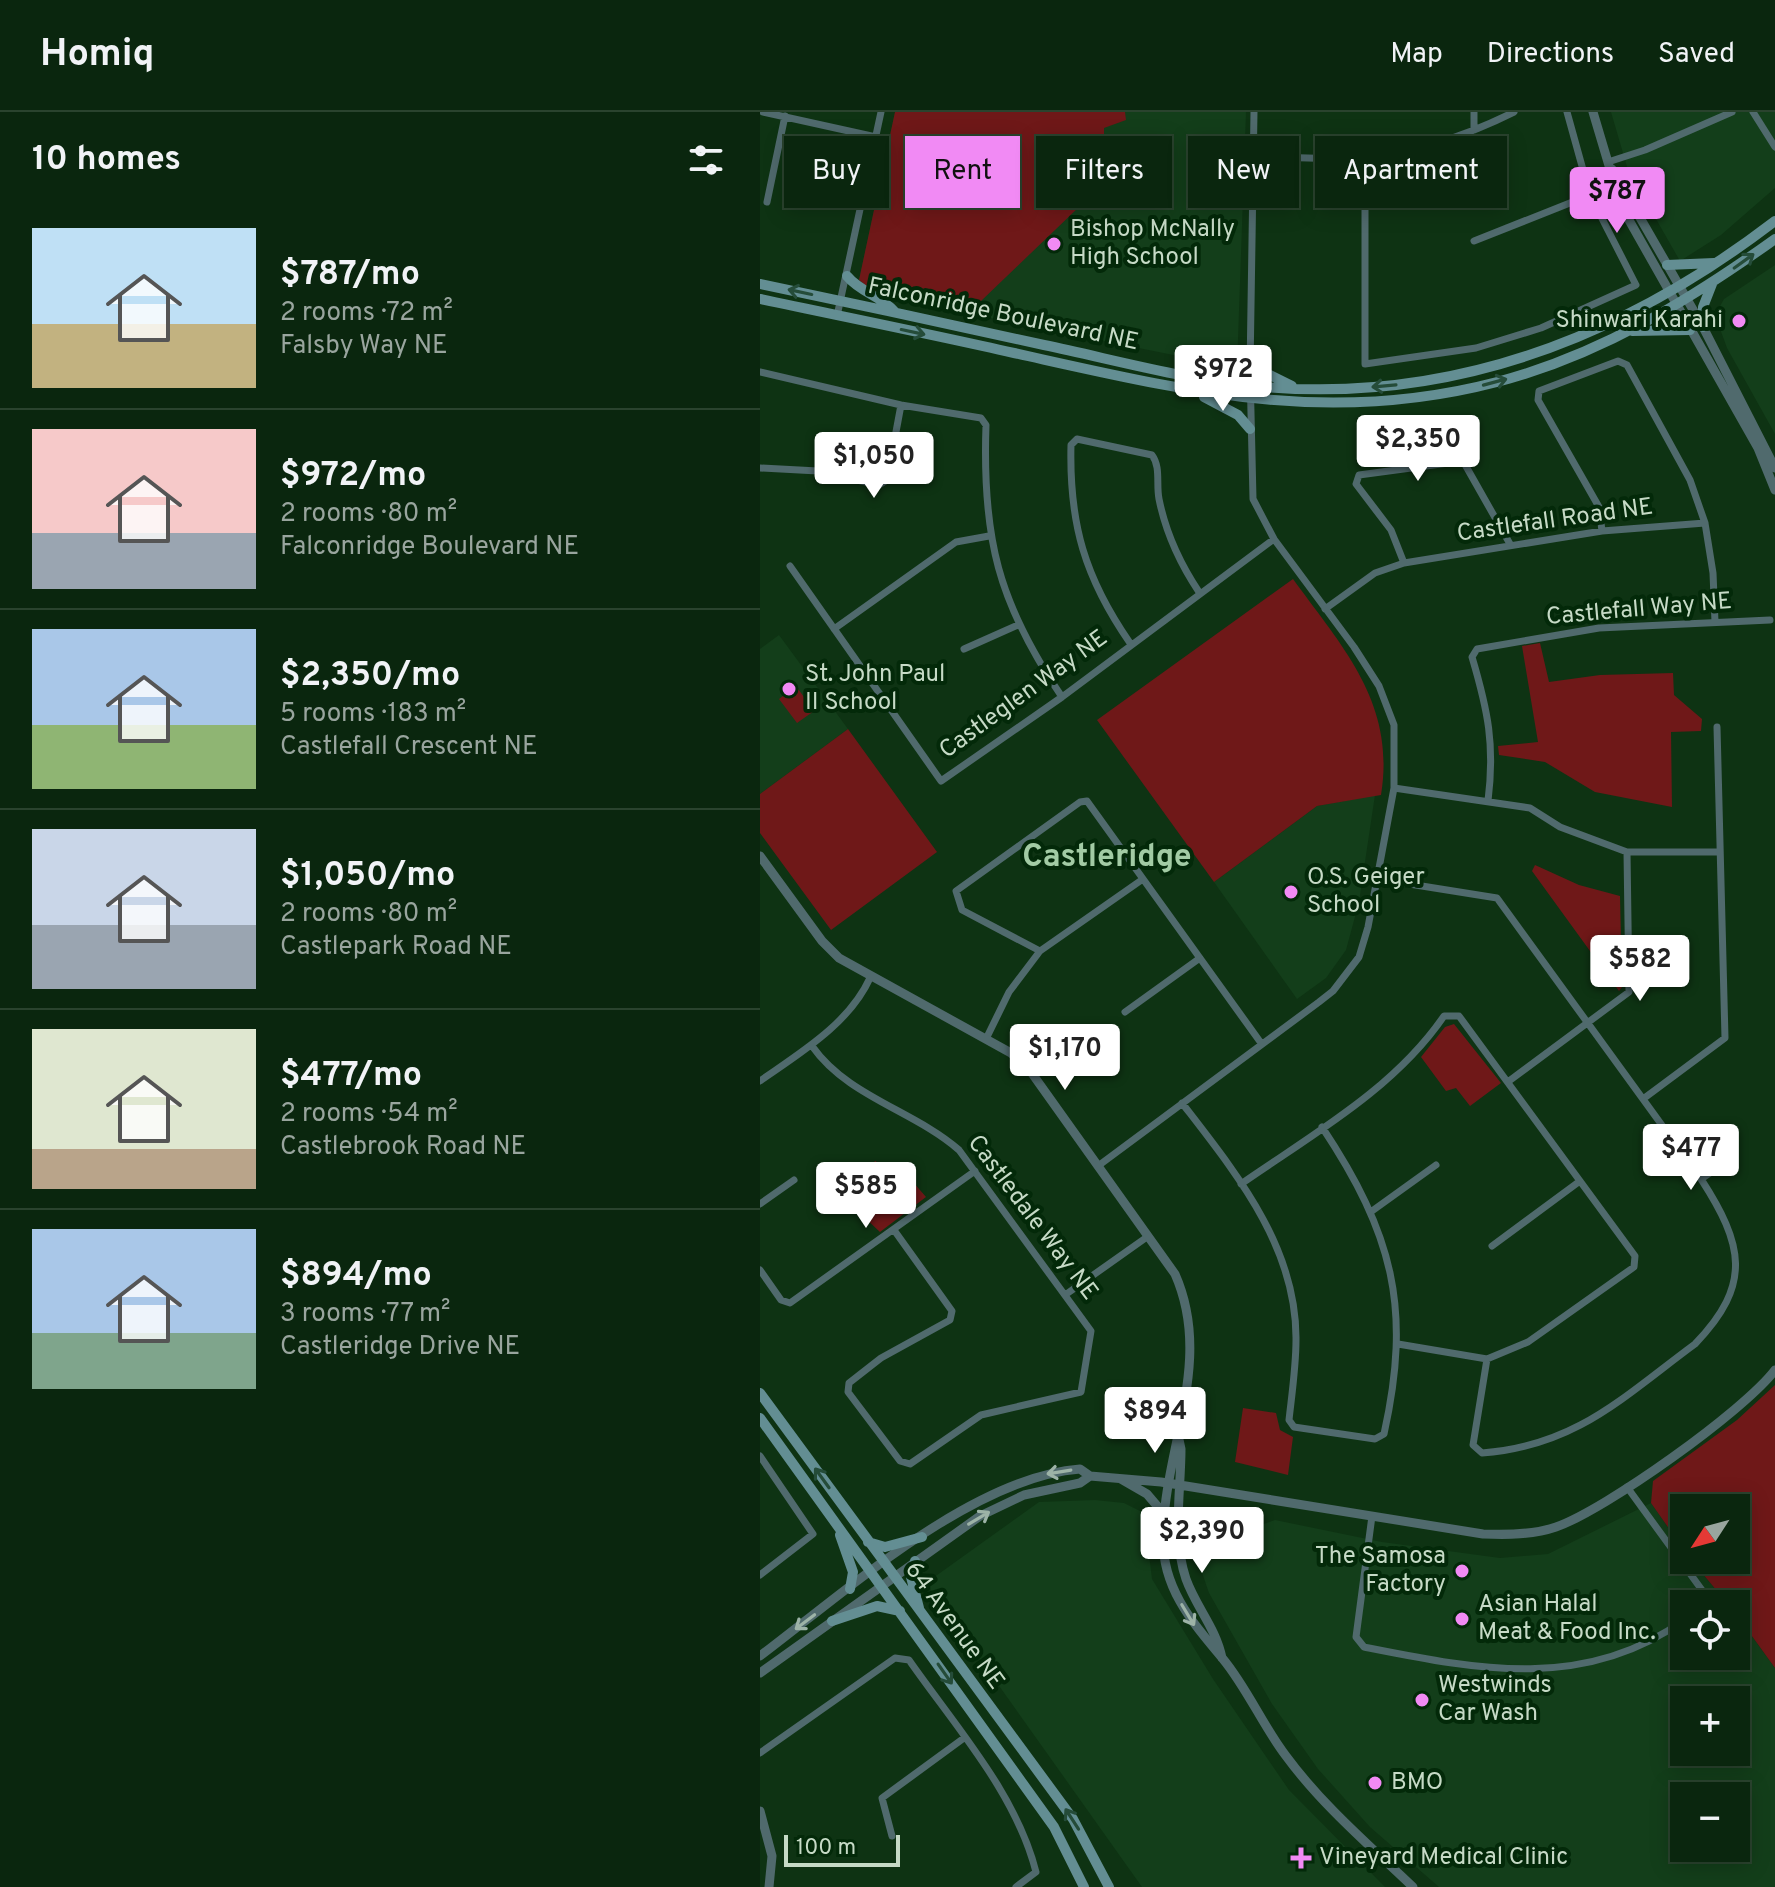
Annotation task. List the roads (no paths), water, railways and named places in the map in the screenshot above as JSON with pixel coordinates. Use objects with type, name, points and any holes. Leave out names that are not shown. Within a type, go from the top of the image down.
[{"type":"main road","name":"Falconridge Boulevard NE","points":[[760,284],[1251,386],[1297,388],[1402,384],[1498,366],[1607,326],[1719,263],[1775,221]]},
{"type":"main road","name":"Falconridge Boulevard NE","points":[[760,299],[1199,394],[1360,403],[1454,392],[1547,366],[1630,331],[1712,284],[1775,239]]},
{"type":"main road","points":[[1667,265],[1719,263]]},
{"type":"main road","points":[[847,276],[857,289],[888,304],[895,313]]},
{"type":"main road","points":[[1703,327],[1703,307],[1712,284]]},
{"type":"main road","points":[[1630,331],[1690,330]]},
{"type":"main road","points":[[1251,359],[1266,373],[1297,388]]},
{"type":"main road","points":[[1199,394],[1238,415],[1250,429]]},
{"type":"main road","name":"64 Avenue NE","points":[[760,1393],[922,1618],[1073,1819],[1109,1887]]},
{"type":"main road","name":"64 Avenue NE","points":[[760,1418],[1054,1827],[1084,1887]]},
{"type":"main road","points":[[835,1522],[851,1561],[850,1589]]},
{"type":"main road","points":[[868,1542],[885,1547],[922,1537]]},
{"type":"main road","points":[[915,1561],[912,1586],[922,1618]]},
{"type":"main road","points":[[832,1621],[869,1607],[900,1611]]},
{"type":"street","points":[[763,112],[872,136]]},
{"type":"street","points":[[876,136],[881,112]]},
{"type":"street","points":[[1254,112],[1254,136]]},
{"type":"street","points":[[1474,112],[1474,130]]},
{"type":"street","points":[[1455,136],[1514,112]]},
{"type":"street","points":[[1365,208],[1365,364],[1476,348],[1541,328],[1636,285],[1590,195],[1567,112]]},
{"type":"street","points":[[1593,112],[1621,206],[1758,448],[1775,490]]},
{"type":"street","points":[[1608,162],[1732,112]]},
{"type":"street","points":[[1753,112],[1775,147]]},
{"type":"street","points":[[767,202],[785,116]]},
{"type":"street","points":[[1608,162],[1703,327],[1775,468]]},
{"type":"street","points":[[1474,241],[1590,195]]},
{"type":"street","points":[[837,316],[861,208]]},
{"type":"street","points":[[1098,1166],[1319,1002],[1346,976],[1359,957],[1378,879],[1394,788],[1394,725],[1379,686],[1274,539],[1253,499],[1250,429],[1253,208]]},
{"type":"street","points":[[1602,531],[1599,507],[1538,400],[1539,391],[1618,361],[1627,365],[1690,480],[1705,523],[1713,573],[1715,622]]},
{"type":"street","points":[[760,372],[901,405],[981,418],[986,425],[984,481],[989,536],[1018,625],[1062,697]]},
{"type":"street","points":[[760,468],[818,471],[879,485],[887,480],[901,405]]},
{"type":"street","points":[[1130,643],[1106,607],[1078,537],[1070,493],[1071,445],[1077,439],[1152,455],[1156,461],[1158,494],[1166,532],[1182,567],[1199,592]]},
{"type":"street","points":[[1404,563],[1391,530],[1356,484],[1359,475],[1463,461],[1510,544]]},
{"type":"street","name":"Castlefall Road NE","points":[[1325,609],[1375,573],[1404,563],[1602,531],[1705,523]]},
{"type":"street","points":[[790,566],[834,629],[956,542],[989,536]]},
{"type":"street","name":"Castleglen Way NE","points":[[834,629],[941,781],[1062,697],[1130,643],[1274,539]]},
{"type":"street","name":"Castlefall Way NE","points":[[1488,801],[1493,756],[1486,703],[1472,657],[1477,649],[1599,628],[1770,620]]},
{"type":"street","points":[[964,649],[1018,625]]},
{"type":"street","points":[[1643,1099],[1725,1038],[1717,727]]},
{"type":"street","points":[[1394,788],[1530,808],[1574,833],[1627,852],[1720,852]]},
{"type":"street","points":[[1040,951],[962,910],[956,891],[1080,802],[1087,801],[1261,1043]]},
{"type":"street","points":[[1509,1081],[1629,992],[1627,852]]},
{"type":"street","points":[[760,856],[822,941],[839,958],[870,978],[1011,1053],[1031,1072],[1175,1274],[1190,1321],[1192,1345],[1178,1435],[1181,1485],[1178,1521],[1185,1576],[1218,1638],[1223,1659]]},
{"type":"street","points":[[986,1039],[1009,992],[1040,951],[1143,879]]},
{"type":"street","points":[[1378,879],[1497,898],[1701,1179],[1736,1243],[1735,1273],[1721,1314],[1695,1344],[1565,1435],[1517,1450],[1482,1453],[1473,1445],[1487,1359]]},
{"type":"street","points":[[1125,1012],[1200,958]]},
{"type":"street","points":[[760,1081],[812,1046],[851,1007],[870,978]]},
{"type":"street","points":[[1241,1184],[1371,1094],[1425,1044],[1444,1016],[1459,1016],[1635,1256],[1634,1267],[1528,1342],[1487,1359],[1398,1344]]},
{"type":"street","name":"Castledale Way NE","points":[[812,1046],[839,1077],[943,1136],[975,1171],[1091,1331],[1081,1392],[981,1415],[910,1464],[900,1461],[848,1392],[849,1383],[881,1358],[950,1320],[952,1311],[894,1230]]},
{"type":"street","points":[[1182,1103],[1241,1184],[1276,1239],[1287,1268],[1297,1341],[1289,1420],[1294,1427],[1375,1439],[1384,1434],[1398,1344],[1391,1278],[1372,1211],[1322,1127]]},
{"type":"street","points":[[1701,1179],[1730,1159]]},
{"type":"street","points":[[1372,1211],[1436,1165]]},
{"type":"street","points":[[760,1270],[781,1300],[790,1303],[975,1171]]},
{"type":"street","points":[[760,1204],[794,1180]]},
{"type":"street","points":[[1492,1246],[1580,1181]]},
{"type":"street","points":[[1065,1295],[1147,1237]]},
{"type":"street","points":[[760,1656],[922,1537],[982,1499],[1027,1479],[1080,1469],[1090,1476],[1168,1483],[1483,1534],[1532,1533],[1581,1516],[1627,1487],[1742,1404],[1775,1370]]},
{"type":"street","points":[[1178,1435],[1172,1450],[1164,1514],[1165,1565],[1172,1585],[1206,1644],[1223,1659],[1270,1736],[1314,1792],[1413,1887]]},
{"type":"street","points":[[760,1456],[813,1534],[760,1575]]},
{"type":"street","points":[[760,1673],[915,1561],[1003,1504],[1024,1495],[1080,1483],[1090,1476]]},
{"type":"street","points":[[1116,1476],[1147,1494],[1164,1514]]},
{"type":"street","points":[[1627,1487],[1703,1590]]},
{"type":"street","points":[[1372,1516],[1356,1637],[1364,1647],[1506,1671],[1542,1670],[1613,1656],[1670,1627]]},
{"type":"street","points":[[760,1753],[895,1658],[909,1660],[964,1738],[1028,1841],[1036,1872],[1016,1887]]},
{"type":"street","points":[[892,1836],[882,1798],[964,1738]]},
{"type":"street","points":[[760,1811],[772,1856],[769,1887]]},
{"type":"place","name":"Bishop McNally High School","points":[[1054,244]]},
{"type":"place","name":"Shinwari Karahi","points":[[1739,321]]},
{"type":"place","name":"St. John Paul II School","points":[[789,689]]},
{"type":"place","name":"O.S. Geiger School","points":[[1291,892]]},
{"type":"place","name":"The Samosa Factory","points":[[1462,1571]]},
{"type":"place","name":"Asian Halal Meat & Food Inc.","points":[[1462,1619]]},
{"type":"place","name":"Westwinds Car Wash","points":[[1422,1700]]},
{"type":"place","name":"BMO","points":[[1375,1783]]},
{"type":"place","name":"Vineyard Medical Clinic","points":[[1301,1858]]},
{"type":"district","name":"Castleridge","points":[[1107,858]]}]
